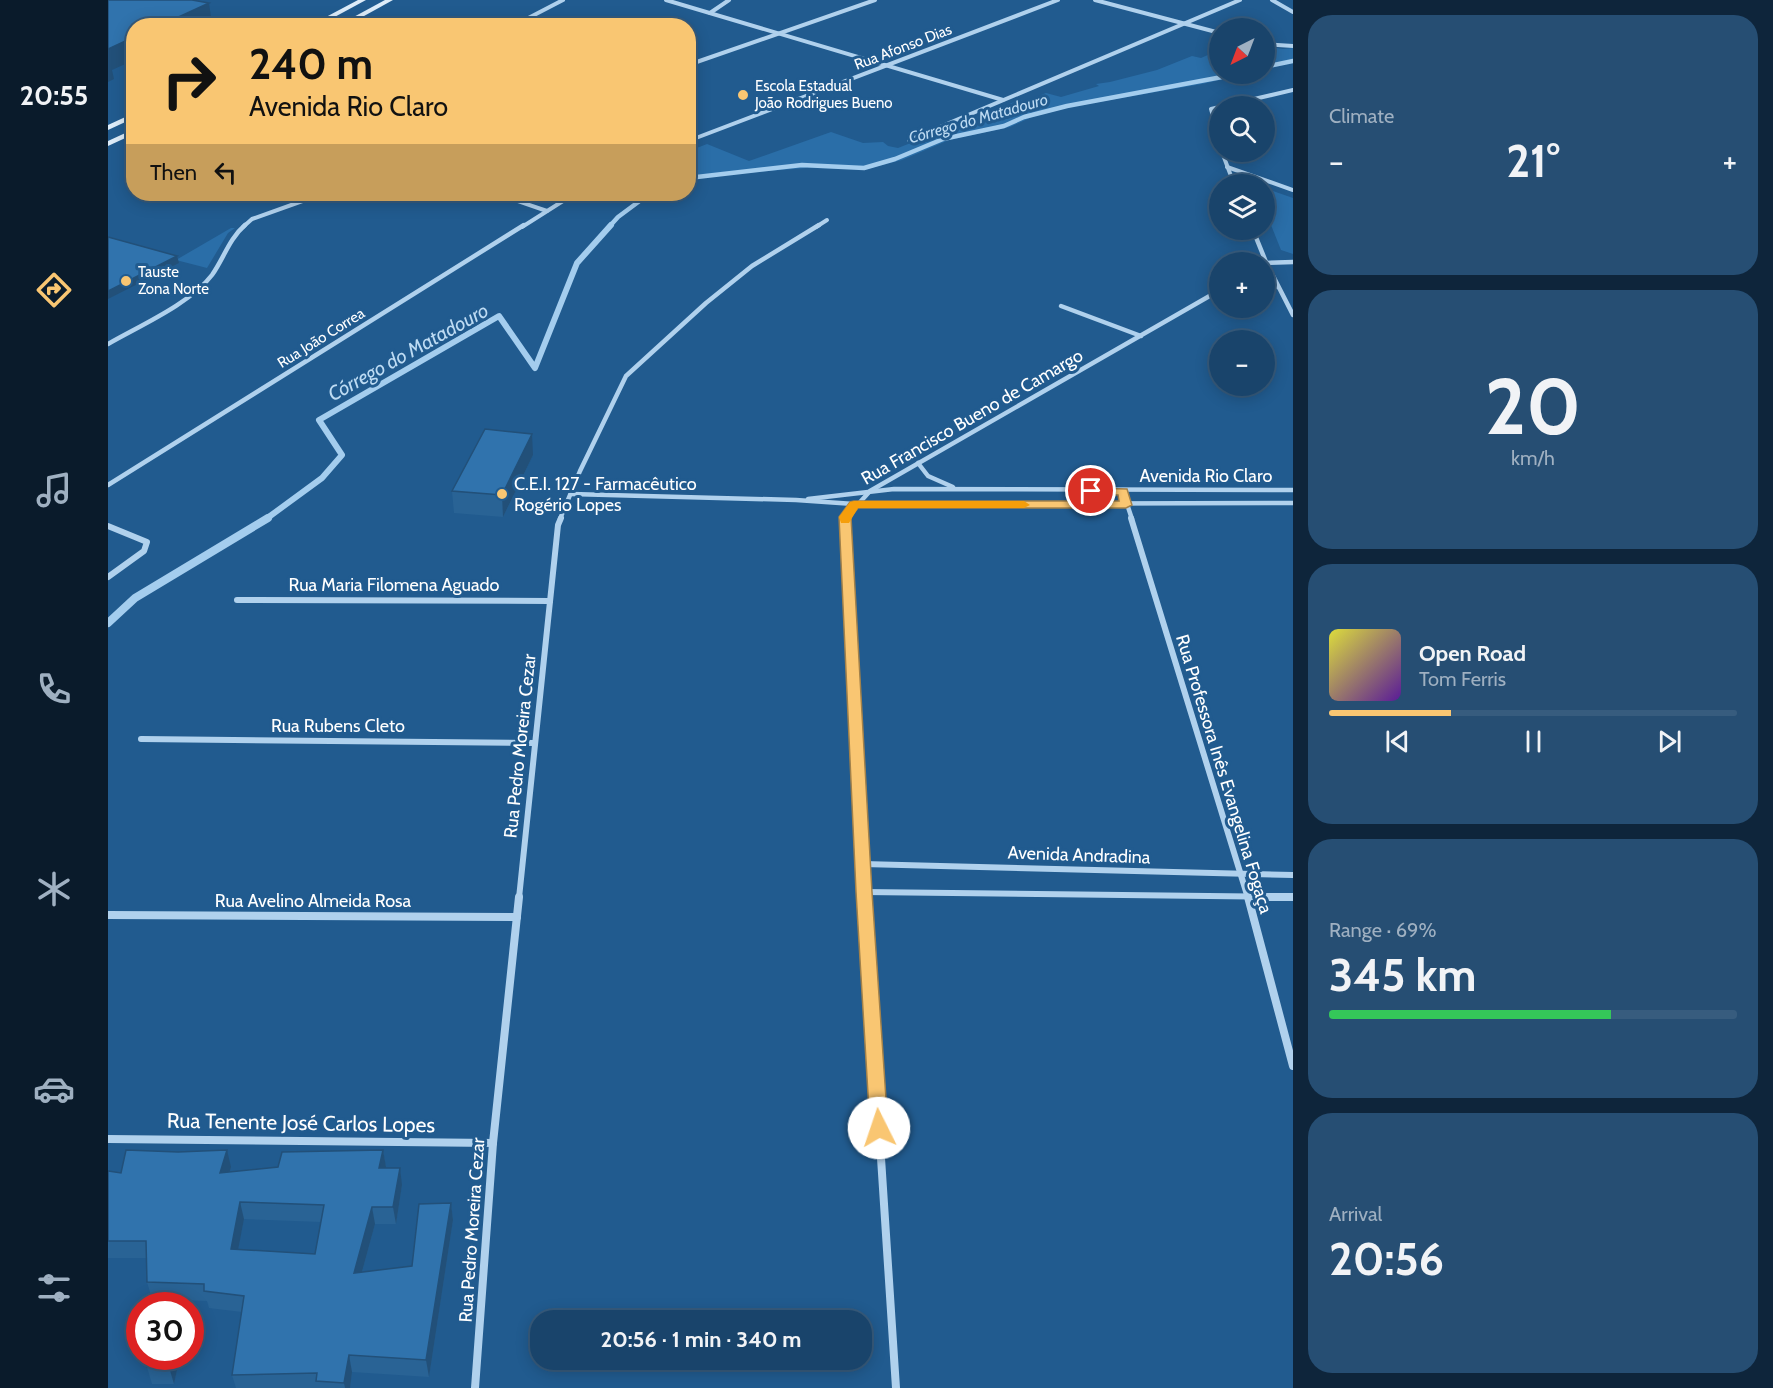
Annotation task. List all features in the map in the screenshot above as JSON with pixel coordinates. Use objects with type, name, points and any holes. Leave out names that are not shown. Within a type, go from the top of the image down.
[{"type":"main road","points":[[328,18],[363,0]]},
{"type":"main road","points":[[355,18],[390,0]]},
{"type":"main road","points":[[108,128],[126,119]]},
{"type":"main road","points":[[108,144],[126,135]]},
{"type":"street","points":[[528,18],[563,0]]},
{"type":"street","points":[[666,0],[1004,100]]},
{"type":"street","points":[[710,13],[729,0]]},
{"type":"street","points":[[696,62],[875,0]]},
{"type":"street","name":"Rua Afonso Dias","points":[[696,138],[1059,0]]},
{"type":"street","points":[[1095,0],[1209,30]]},
{"type":"street","points":[[909,140],[1240,0]]},
{"type":"street","points":[[1272,0],[1293,12]]},
{"type":"street","points":[[1275,45],[1293,46]]},
{"type":"street","points":[[1267,96],[1293,90]]},
{"type":"street","points":[[1225,162],[1230,174]]},
{"type":"street","points":[[1227,167],[1246,174]]},
{"type":"street","points":[[1275,184],[1293,190]]},
{"type":"street","points":[[108,344],[185,299],[211,276],[235,234],[252,219],[302,201]]},
{"type":"street","points":[[518,201],[547,211],[563,201]]},
{"type":"street","name":"Rua João Correa","points":[[108,485],[547,211]]},
{"type":"street","name":"Rua Pedro Moreira Cezar","points":[[475,1388],[493,1143],[558,525],[626,376],[706,303],[752,266],[827,220]]},
{"type":"street","points":[[1275,263],[1293,262]]},
{"type":"street","points":[[1275,280],[1293,315]]},
{"type":"street","points":[[1275,286],[1279,287]]},
{"type":"street","name":"Rua Francisco Bueno de Camargo","points":[[896,1388],[864,892],[845,517],[854,504],[870,491],[1209,296]]},
{"type":"street","points":[[1061,306],[1141,336]]},
{"type":"street","points":[[918,463],[923,473],[933,480],[962,489]]},
{"type":"street","name":"Avenida Rio Claro","points":[[796,500],[870,491],[962,489],[1123,492],[1293,490]]},
{"type":"street","name":"Rua Professora Inês Evangelina Fogaça","points":[[1123,492],[1242,875],[1293,1066]]},
{"type":"street","name":"Avenida Rio Claro","points":[[571,494],[796,500],[854,504],[1293,503]]},
{"type":"street","points":[[108,526],[147,542],[144,551],[108,577]]},
{"type":"street","name":"Rua Maria Filomena Aguado","points":[[237,600],[550,601]]},
{"type":"street","name":"Rua Rubens Cleto","points":[[141,739],[535,743]]},
{"type":"street","name":"Avenida Andradina","points":[[863,864],[1293,875]]},
{"type":"street","points":[[864,892],[1293,897]]},
{"type":"street","name":"Rua Avelino Almeida Rosa","points":[[108,915],[518,917]]},
{"type":"street","name":"Rua Tenente José Carlos Lopes","points":[[108,1139],[493,1143]]},
{"type":"shaded area","points":[[1275,48],[1293,48],[1293,63],[1275,67]]},
{"type":"shaded area","points":[[1209,54],[1209,82],[1070,107],[1032,117],[1010,127],[949,140],[902,160],[867,169],[806,168],[721,175],[696,180],[696,148],[707,144],[749,161],[831,132],[863,143],[883,142],[888,146],[898,148],[1019,100],[1026,101],[1046,93],[1061,97],[1099,86],[1096,84],[1157,70],[1192,56],[1201,58]]},
{"type":"shaded area","points":[[1275,192],[1293,198],[1293,254],[1281,250],[1275,235]]},
{"type":"shaded area","points":[[231,228],[235,228],[228,233],[207,268],[176,260]]},
{"type":"building","points":[[108,0],[192,0],[209,3],[176,18],[126,18],[126,41],[108,49]]},
{"type":"building","name":"Tauste Zona Norte","points":[[108,237],[177,256],[108,291]]},
{"type":"building","points":[[485,429],[532,434],[502,495],[452,491]]},
{"type":"building","points":[[126,1150],[178,1152],[227,1150],[220,1173],[278,1167],[282,1152],[383,1150],[379,1168],[400,1168],[393,1207],[372,1207],[354,1273],[412,1266],[419,1204],[451,1203],[426,1360],[349,1355],[344,1383],[316,1381],[317,1373],[232,1375],[244,1296],[204,1291],[204,1284],[147,1282],[146,1241],[108,1241],[108,1171],[121,1173]],"holes":[[[240,1202],[324,1205],[315,1254],[231,1249]]]},
{"type":"waterway","name":"Córrego do Matadouro","points":[[1275,65],[1293,61]]},
{"type":"waterway","name":"Córrego do Matadouro","points":[[696,177],[802,165],[864,168],[895,159],[943,139],[1004,126],[1024,117],[1067,106],[1209,79]]},
{"type":"waterway","name":"Córrego do Matadouro","points":[[609,227],[640,201]]},
{"type":"waterway","name":"Córrego do Matadouro","points":[[266,519],[322,478],[342,455],[319,420],[499,316],[535,368],[577,263],[611,225]]},
{"type":"waterway","name":"Córrego do Matadouro","points":[[108,623],[135,598],[268,518]]},
{"type":"slow traffic","points":[[845,521],[845,517],[854,504],[1024,505]]},
{"type":"place","name":"Escola Estadual João Rodrigues Bueno","points":[[743,95]]},
{"type":"place","name":"Tauste Zona Norte","points":[[126,281]]},
{"type":"place","name":"C.E.I. 127 - Farmacêutico Rogério Lopes","points":[[502,494]]},
{"type":"route","points":[[879,1128],[864,892],[845,517],[854,504],[1126,505],[1123,492],[1091,491]]}]
